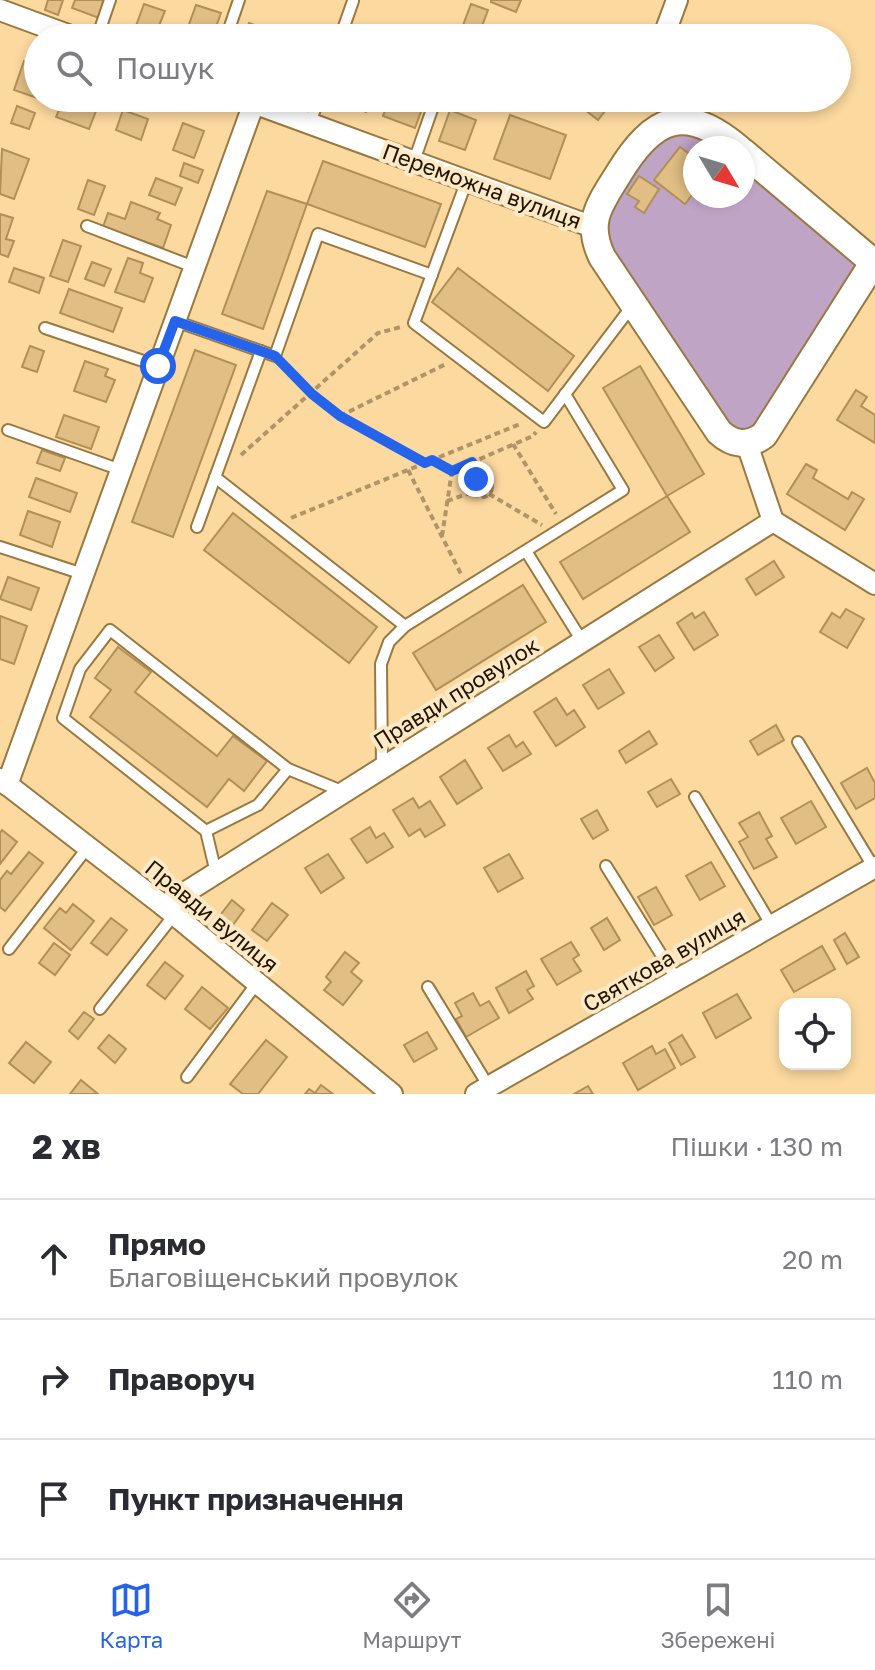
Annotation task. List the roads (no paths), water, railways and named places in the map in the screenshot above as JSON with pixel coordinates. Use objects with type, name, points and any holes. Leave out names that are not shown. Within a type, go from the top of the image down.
[{"type":"street","points":[[668,24],[677,0]]},
{"type":"street","points":[[0,10],[38,24]]},
{"type":"street","points":[[3,782],[175,321],[243,112]]},
{"type":"street","name":"Переможна вулиця","points":[[280,112],[593,227],[595,243],[602,257],[719,432],[736,443],[747,444]]},
{"type":"street","points":[[593,227],[596,211],[636,145],[677,112]]},
{"type":"street","points":[[682,112],[724,136]]},
{"type":"street","points":[[755,163],[871,273],[770,427],[756,441],[747,444],[773,521],[875,584]]},
{"type":"street","name":"Правди провулок","points":[[169,910],[216,873],[773,521]]},
{"type":"street","name":"Правди вулиця","points":[[3,782],[169,910],[392,1094]]},
{"type":"street","name":"Святкова вулиця","points":[[482,1090],[874,868]]},
{"type":"lane","points":[[102,24],[110,0]]},
{"type":"lane","points":[[231,24],[239,0]]},
{"type":"lane","points":[[345,24],[353,1]]},
{"type":"lane","points":[[310,123],[314,112]]},
{"type":"lane","points":[[414,161],[431,112]]},
{"type":"lane","points":[[467,180],[414,323],[537,417],[544,422],[634,304]]},
{"type":"lane","points":[[87,226],[194,267]]},
{"type":"lane","points":[[175,321],[275,356],[318,234],[432,275]]},
{"type":"lane","points":[[45,328],[158,366]]},
{"type":"lane","points":[[197,527],[261,351]]},
{"type":"lane","points":[[382,768],[381,664],[389,642],[405,626],[623,490],[565,394]]},
{"type":"lane","points":[[8,430],[121,470]]},
{"type":"lane","points":[[215,477],[405,626]]},
{"type":"lane","points":[[0,547],[83,574]]},
{"type":"lane","points":[[526,551],[582,641]]},
{"type":"lane","points":[[216,873],[206,831],[63,718],[80,669],[110,630],[288,769],[344,792]]},
{"type":"lane","points":[[798,742],[874,868]]},
{"type":"lane","points":[[206,831],[258,805],[288,769]]},
{"type":"lane","points":[[695,797],[772,926]]},
{"type":"lane","points":[[9,949],[88,847]]},
{"type":"lane","points":[[606,866],[677,980]]},
{"type":"lane","points":[[100,1009],[169,910]]},
{"type":"lane","points":[[187,1077],[257,983]]},
{"type":"lane","points":[[428,987],[482,1090]]}]
